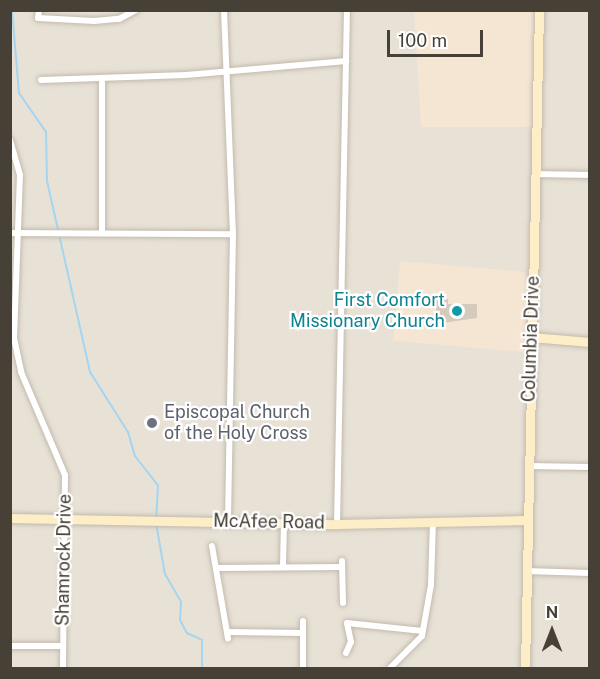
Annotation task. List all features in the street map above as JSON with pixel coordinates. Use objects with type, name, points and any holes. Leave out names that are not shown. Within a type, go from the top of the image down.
[{"type":"main road","name":"Columbia Drive","points":[[525,669],[525,571],[537,174],[539,10]]},
{"type":"main road","points":[[531,337],[590,342]]},
{"type":"main road","name":"McAfee Road","points":[[10,518],[337,524],[433,524],[527,520]]},
{"type":"street","points":[[39,10],[38,18],[94,21],[119,19],[136,10]]},
{"type":"street","points":[[224,10],[233,234],[228,521]]},
{"type":"street","points":[[337,524],[347,10]]},
{"type":"street","points":[[41,80],[226,72],[346,61]]},
{"type":"street","points":[[102,79],[102,233]]},
{"type":"street","name":"Shamrock Drive","points":[[10,140],[20,175],[13,233],[12,338],[21,372],[64,475],[63,669]]},
{"type":"street","points":[[537,174],[590,175]]},
{"type":"street","points":[[13,233],[233,234]]},
{"type":"street","points":[[528,466],[590,467]]},
{"type":"street","points":[[283,566],[284,522]]},
{"type":"street","points":[[390,669],[411,651],[423,631],[431,590],[433,524]]},
{"type":"street","points":[[212,546],[228,636],[303,633]]},
{"type":"street","points":[[216,568],[342,564],[343,603]]},
{"type":"street","points":[[525,571],[590,573]]},
{"type":"street","points":[[303,621],[303,669]]},
{"type":"street","points":[[346,653],[351,642],[347,623],[423,631]]},
{"type":"street","points":[[10,646],[63,646]]},
{"type":"shaded area","points":[[589,10],[590,11],[540,11],[541,127],[421,127],[414,11]]},
{"type":"shaded area","points":[[10,11],[414,11],[422,127],[540,11],[589,11],[589,668],[11,668]]},
{"type":"shaded area","points":[[400,261],[533,273],[527,352],[393,341]]},
{"type":"building","name":"First Comfort Missionary Church","points":[[448,299],[448,304],[477,304],[477,318],[436,324],[436,300]]},
{"type":"waterway","points":[[12,10],[19,93],[46,132],[47,181],[90,372],[128,432],[135,456],[158,485],[156,518]]},
{"type":"waterway","points":[[156,523],[165,574],[181,602],[180,620],[187,633],[202,640],[202,668]]},
{"type":"place","name":"First Comfort Missionary Church","points":[[457,311]]},
{"type":"place","name":"Episcopal Church of the Holy Cross","points":[[152,423]]}]
